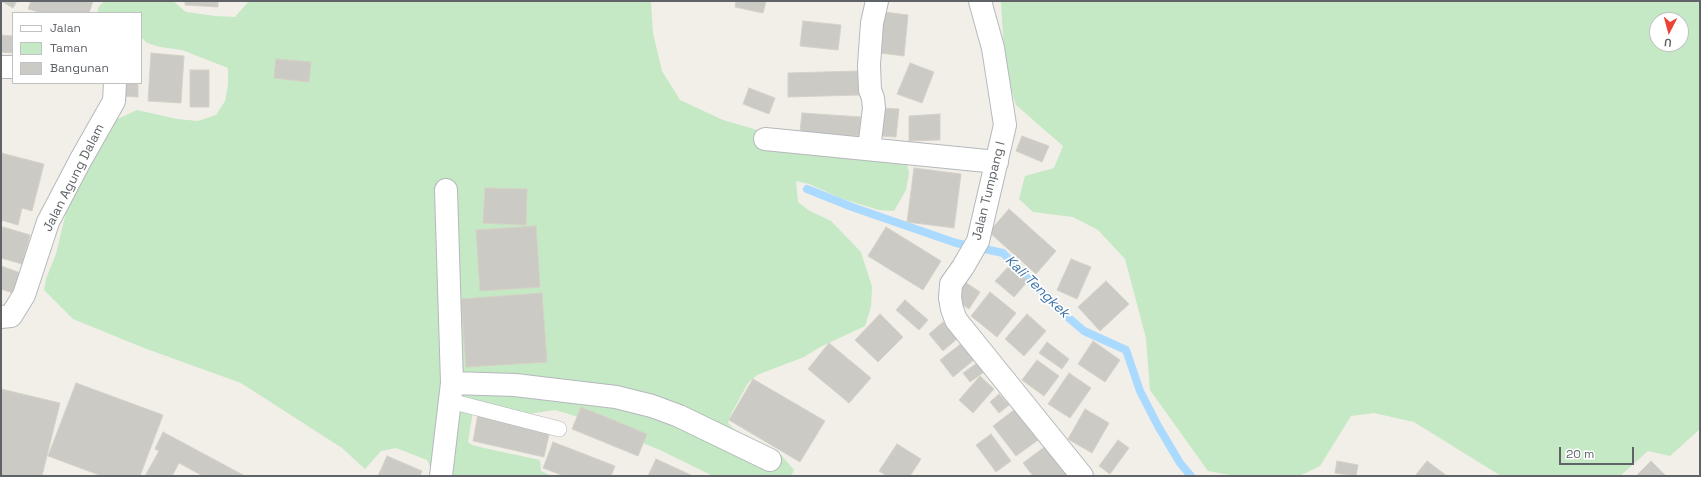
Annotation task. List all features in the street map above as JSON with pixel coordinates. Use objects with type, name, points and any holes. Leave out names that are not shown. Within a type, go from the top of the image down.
[{"type":"street","points":[[870,149],[874,108],[870,90],[869,65],[872,23],[877,1]]},
{"type":"street","name":"Jalan Tumpang I","points":[[980,1],[993,48],[1005,125],[978,241],[951,284],[950,298],[952,309],[956,320],[1082,476]]},
{"type":"street","points":[[1,66],[12,67]]},
{"type":"street","name":"Jalan Agung Dalam","points":[[6,317],[24,295],[48,222],[114,101],[115,84]]},
{"type":"street","points":[[765,139],[997,162]]},
{"type":"street","points":[[441,476],[451,392],[446,190]]},
{"type":"street","points":[[451,392],[514,385],[616,397],[652,406],[679,416],[770,460]]},
{"type":"lane","points":[[451,392],[559,429]]},
{"type":"green space","points":[[105,1],[173,1],[186,12],[235,17],[249,1],[651,1],[653,33],[662,71],[680,100],[723,120],[816,147],[906,161],[909,173],[906,190],[894,211],[879,210],[843,199],[809,184],[796,181],[798,202],[808,210],[831,221],[861,252],[872,287],[871,307],[865,326],[820,347],[804,357],[757,375],[748,383],[731,414],[728,423],[734,429],[782,456],[794,470],[791,476],[713,476],[660,450],[582,418],[555,410],[528,414],[473,411],[468,442],[472,445],[484,448],[540,460],[541,471],[552,476],[433,476],[434,474],[427,460],[396,448],[381,451],[365,469],[342,448],[241,383],[144,348],[73,319],[44,290],[46,279],[56,254],[70,196],[105,125],[137,110],[177,119],[198,121],[216,115],[225,101],[228,85],[228,68],[182,50],[160,47],[147,43],[142,38],[142,12],[97,12],[99,6]]},
{"type":"green space","points":[[1001,1],[1700,1],[1700,429],[1670,456],[1648,451],[1620,476],[1501,476],[1414,422],[1374,413],[1351,416],[1320,466],[1299,476],[1235,476],[1208,471],[1150,390],[1146,338],[1125,259],[1098,230],[1073,217],[1033,212],[1019,199],[1025,176],[1054,168],[1063,146],[1016,105],[1005,70]]},
{"type":"building","points":[[1,1],[17,1],[13,8]]},
{"type":"building","points":[[31,1],[93,1],[89,12],[38,12],[28,9]]},
{"type":"building","points":[[185,1],[218,1],[218,7],[185,5]]},
{"type":"building","points":[[736,1],[766,1],[763,13],[735,7]]},
{"type":"building","points":[[884,12],[908,15],[904,56],[880,53]]},
{"type":"building","points":[[803,21],[841,25],[838,50],[800,46]]},
{"type":"building","points":[[1,35],[12,36],[12,53],[1,52]]},
{"type":"building","points":[[151,53],[184,56],[181,103],[148,101]]},
{"type":"building","points":[[276,59],[311,62],[309,82],[274,78]]},
{"type":"building","points":[[910,63],[934,72],[922,103],[897,94]]},
{"type":"building","points":[[190,70],[209,70],[209,107],[190,107]]},
{"type":"building","points":[[858,71],[859,95],[788,97],[788,73]]},
{"type":"building","points":[[121,84],[138,84],[138,97],[120,96]]},
{"type":"building","points":[[749,88],[775,98],[769,114],[743,104]]},
{"type":"building","points":[[882,108],[899,109],[896,137],[879,136]]},
{"type":"building","points":[[802,113],[861,117],[859,136],[800,132]]},
{"type":"building","points":[[940,114],[940,140],[909,141],[909,116]]},
{"type":"building","points":[[1022,136],[1049,146],[1042,162],[1016,151]]},
{"type":"building","points":[[1,153],[44,164],[32,211],[22,208],[18,225],[1,220]]},
{"type":"building","points":[[914,168],[961,174],[954,228],[907,222]]},
{"type":"building","points":[[485,188],[527,189],[526,225],[483,223]]},
{"type":"building","points":[[1009,209],[1056,251],[1036,274],[989,232]]},
{"type":"building","points":[[536,226],[540,287],[480,291],[476,230]]},
{"type":"building","points":[[3,227],[30,235],[22,264],[1,258],[1,234]]},
{"type":"building","points":[[886,227],[941,261],[923,290],[868,256]]},
{"type":"building","points":[[1071,259],[1091,267],[1077,299],[1057,290]]},
{"type":"building","points":[[1010,265],[1028,281],[1014,297],[995,281]]},
{"type":"building","points":[[1,266],[29,276],[21,296],[1,289]]},
{"type":"building","points":[[1106,281],[1129,304],[1100,331],[1078,307]]},
{"type":"building","points":[[965,282],[980,292],[969,309],[954,299]]},
{"type":"building","points":[[990,292],[1016,313],[997,337],[971,316]]},
{"type":"building","points":[[542,293],[547,362],[466,367],[461,299]]},
{"type":"building","points":[[905,300],[928,320],[919,330],[896,310]]},
{"type":"building","points":[[880,314],[903,337],[878,362],[855,340]]},
{"type":"building","points":[[1027,314],[1046,331],[1024,356],[1005,339]]},
{"type":"building","points":[[943,322],[958,338],[943,351],[929,334]]},
{"type":"building","points":[[1093,341],[1120,360],[1105,382],[1078,364]]},
{"type":"building","points":[[1047,342],[1069,359],[1062,369],[1039,353]]},
{"type":"building","points":[[829,343],[871,378],[849,403],[808,369]]},
{"type":"building","points":[[962,343],[975,359],[953,377],[940,360]]},
{"type":"building","points":[[1037,360],[1059,376],[1044,396],[1022,380]]},
{"type":"building","points":[[980,361],[987,370],[970,382],[963,373]]},
{"type":"building","points":[[1069,373],[1091,388],[1070,418],[1048,404]]},
{"type":"building","points":[[980,376],[994,389],[973,413],[959,400]]},
{"type":"building","points":[[753,379],[825,421],[800,462],[729,420]]},
{"type":"building","points":[[76,383],[163,415],[140,476],[102,476],[48,456]]},
{"type":"building","points":[[1,389],[60,403],[42,476],[1,476]]},
{"type":"building","points":[[999,394],[1009,405],[999,413],[990,402]]},
{"type":"building","points":[[581,407],[647,434],[638,456],[572,429]]},
{"type":"building","points":[[1085,409],[1109,423],[1092,453],[1068,439]]},
{"type":"building","points":[[1014,410],[1038,440],[1016,456],[993,426]]},
{"type":"building","points":[[478,414],[550,430],[544,457],[473,441]]},
{"type":"building","points":[[163,432],[245,476],[203,476],[179,463],[172,476],[145,476],[159,451],[155,449]]},
{"type":"building","points":[[991,434],[1011,461],[996,472],[976,445]]},
{"type":"building","points":[[1118,440],[1129,448],[1110,474],[1099,466]]},
{"type":"building","points":[[553,442],[615,466],[611,476],[564,476],[543,468]]},
{"type":"building","points":[[897,444],[921,459],[910,476],[887,476],[879,471]]},
{"type":"building","points":[[1047,445],[1070,476],[1033,476],[1023,463]]},
{"type":"building","points":[[387,456],[422,471],[420,476],[378,476]]},
{"type":"building","points":[[656,459],[693,476],[648,476]]},
{"type":"building","points":[[1337,461],[1358,465],[1356,476],[1335,473]]},
{"type":"building","points":[[1427,461],[1447,476],[1415,476]]},
{"type":"building","points":[[1651,461],[1666,476],[1636,476]]},
{"type":"waterway","name":"Kali Tengkek","points":[[807,189],[852,207],[956,243],[1003,253],[1056,307],[1084,331],[1126,350],[1140,391],[1158,426],[1180,463],[1191,476]]}]
